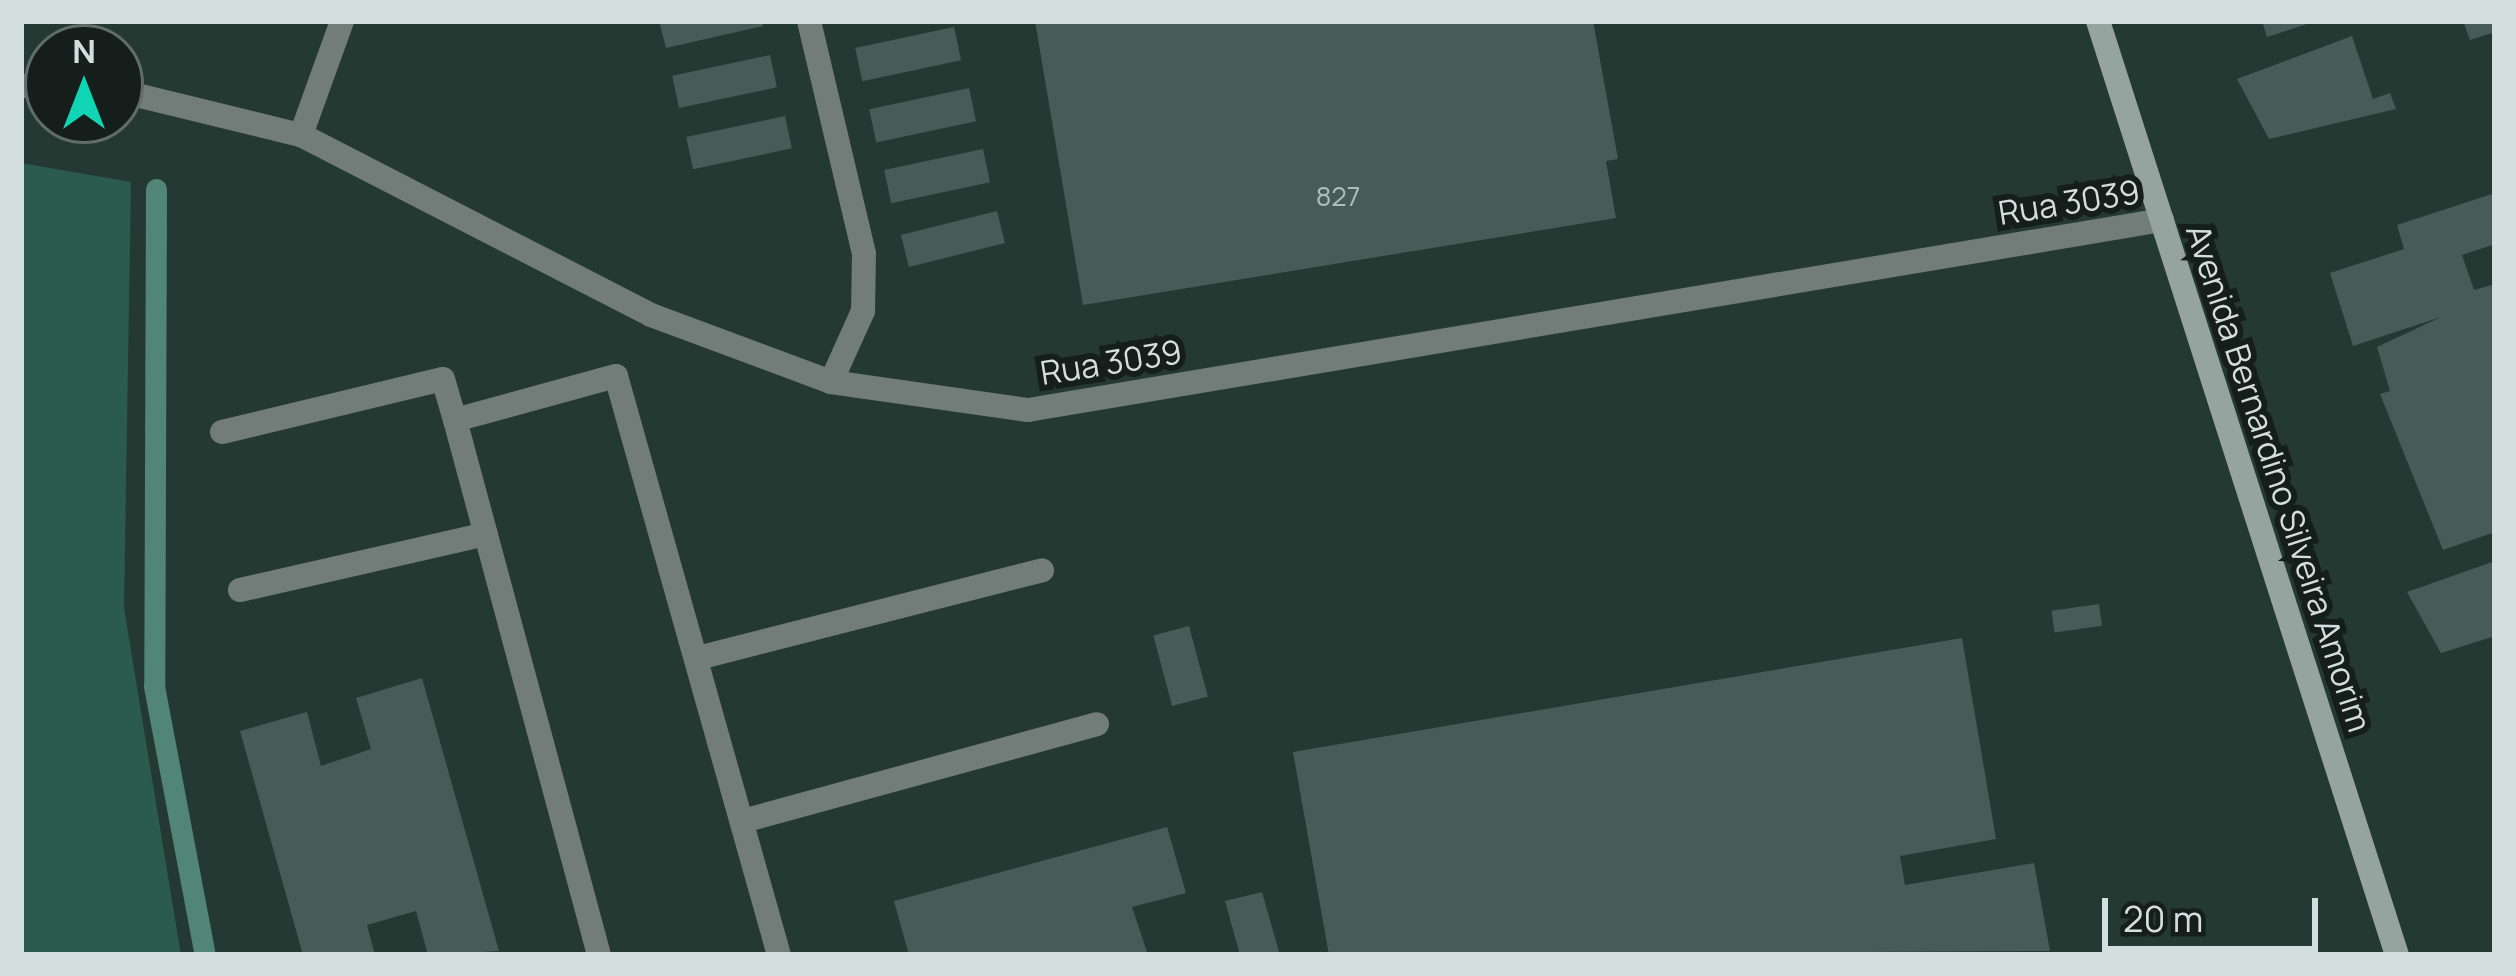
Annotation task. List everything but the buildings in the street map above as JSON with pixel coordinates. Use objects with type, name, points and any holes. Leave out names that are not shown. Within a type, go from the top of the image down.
[{"type":"main road","name":"Avenida Bernardino Silveira Amorim","points":[[2098,21],[2397,955]]},
{"type":"street","points":[[302,135],[342,21]]},
{"type":"street","points":[[809,21],[864,254],[863,311],[831,382]]},
{"type":"street","name":"Rua 3039","points":[[144,97],[302,135],[651,315],[831,382],[1028,410],[2162,220]]},
{"type":"street","points":[[455,421],[616,376],[779,955]]},
{"type":"street","points":[[222,433],[443,379],[599,955]]},
{"type":"street","points":[[240,590],[486,534]]},
{"type":"street","points":[[698,658],[1042,570]]},
{"type":"street","points":[[743,821],[1097,724]]},
{"type":"green space","points":[[21,163],[131,182],[124,608],[181,955],[21,955]]},
{"type":"waterway","points":[[156,189],[154,686],[205,955]]}]
